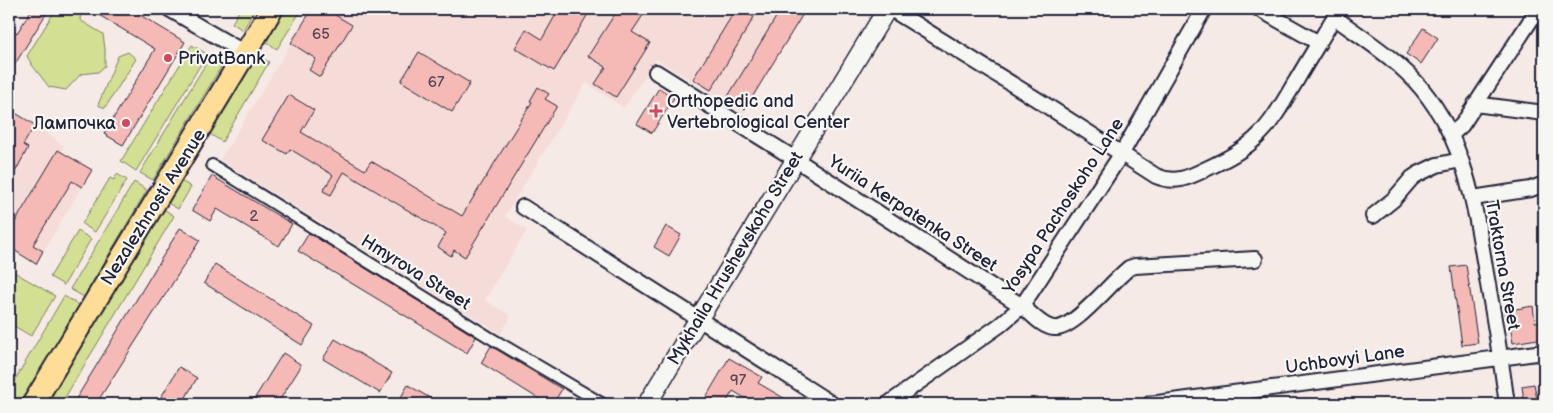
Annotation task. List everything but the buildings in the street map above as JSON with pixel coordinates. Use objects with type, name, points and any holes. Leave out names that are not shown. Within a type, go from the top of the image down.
[{"type":"main road","name":"Nezalezhnosti Avenue","points":[[34,404],[272,9]]},
{"type":"street","points":[[169,9],[245,53]]},
{"type":"street","name":"Mykhaila Hrushevskoho Street","points":[[647,404],[887,9]]},
{"type":"street","points":[[891,9],[1122,153],[1149,172],[1165,180],[1186,179],[1220,163],[1254,140],[1274,118],[1336,13]]},
{"type":"street","name":"Yosypa Pachoskoho Lane","points":[[888,404],[1000,325],[1022,306],[1122,153],[1204,9]]},
{"type":"street","points":[[1259,9],[1318,43]]},
{"type":"street","points":[[1450,135],[1462,125],[1538,9]]},
{"type":"street","name":"Traktorna Street","points":[[1336,13],[1406,72],[1422,89],[1439,113],[1462,160],[1473,198],[1501,358],[1507,404]]},
{"type":"street","name":"Yuriia Kerpatenka Street","points":[[656,72],[795,159],[1022,306],[1045,325],[1054,328],[1069,324],[1129,268],[1135,266],[1255,259]]},
{"type":"street","points":[[1475,104],[1544,113]]},
{"type":"street","points":[[1373,216],[1394,199],[1412,178],[1418,174],[1437,165],[1462,160]]},
{"type":"street","name":"Hmyrova Street","points":[[212,165],[489,337],[603,404]]},
{"type":"street","points":[[1473,198],[1531,189],[1544,184]]},
{"type":"street","points":[[524,207],[832,404]]},
{"type":"street","name":"Uchbovyi Lane","points":[[1150,404],[1544,352]]},
{"type":"shaded area","points":[[312,9],[806,9],[743,113],[656,59],[624,108],[586,83],[505,216],[527,230],[485,300],[511,316],[501,334],[220,160]]},
{"type":"shaded area","points":[[9,109],[51,136],[64,146],[61,151],[92,170],[36,264],[9,247]]},
{"type":"green space","points":[[56,9],[81,9],[80,20],[103,34],[105,49],[105,66],[98,72],[81,74],[66,90],[49,87],[27,56]]},
{"type":"green space","points":[[240,9],[255,9],[243,30],[232,23]]},
{"type":"green space","points":[[286,9],[302,9],[277,49],[266,42]]},
{"type":"green space","points":[[192,45],[207,54],[136,171],[121,161]]},
{"type":"green space","points":[[128,52],[136,59],[105,108],[98,105],[118,56]]},
{"type":"green space","points":[[257,55],[269,62],[222,142],[210,134]]},
{"type":"green space","points":[[208,60],[221,67],[153,180],[140,173]]},
{"type":"green space","points":[[117,174],[127,180],[95,232],[82,224],[110,178],[114,180]]},
{"type":"green space","points":[[181,181],[191,187],[178,209],[168,203]]},
{"type":"green space","points":[[134,182],[147,190],[84,297],[70,289]]},
{"type":"green space","points":[[164,209],[174,216],[61,404],[47,404]]},
{"type":"green space","points":[[78,231],[91,239],[64,285],[50,277]]},
{"type":"green space","points":[[9,269],[55,296],[31,336],[9,323]]},
{"type":"green space","points":[[64,296],[79,305],[21,404],[9,404],[9,390]]},
{"type":"place","name":"PrivatBank","points":[[168,58]]},
{"type":"place","name":"Orthopedic and Vertebrological Center","points":[[656,111]]},
{"type":"place","name":"Лампочка","points":[[126,123]]}]
